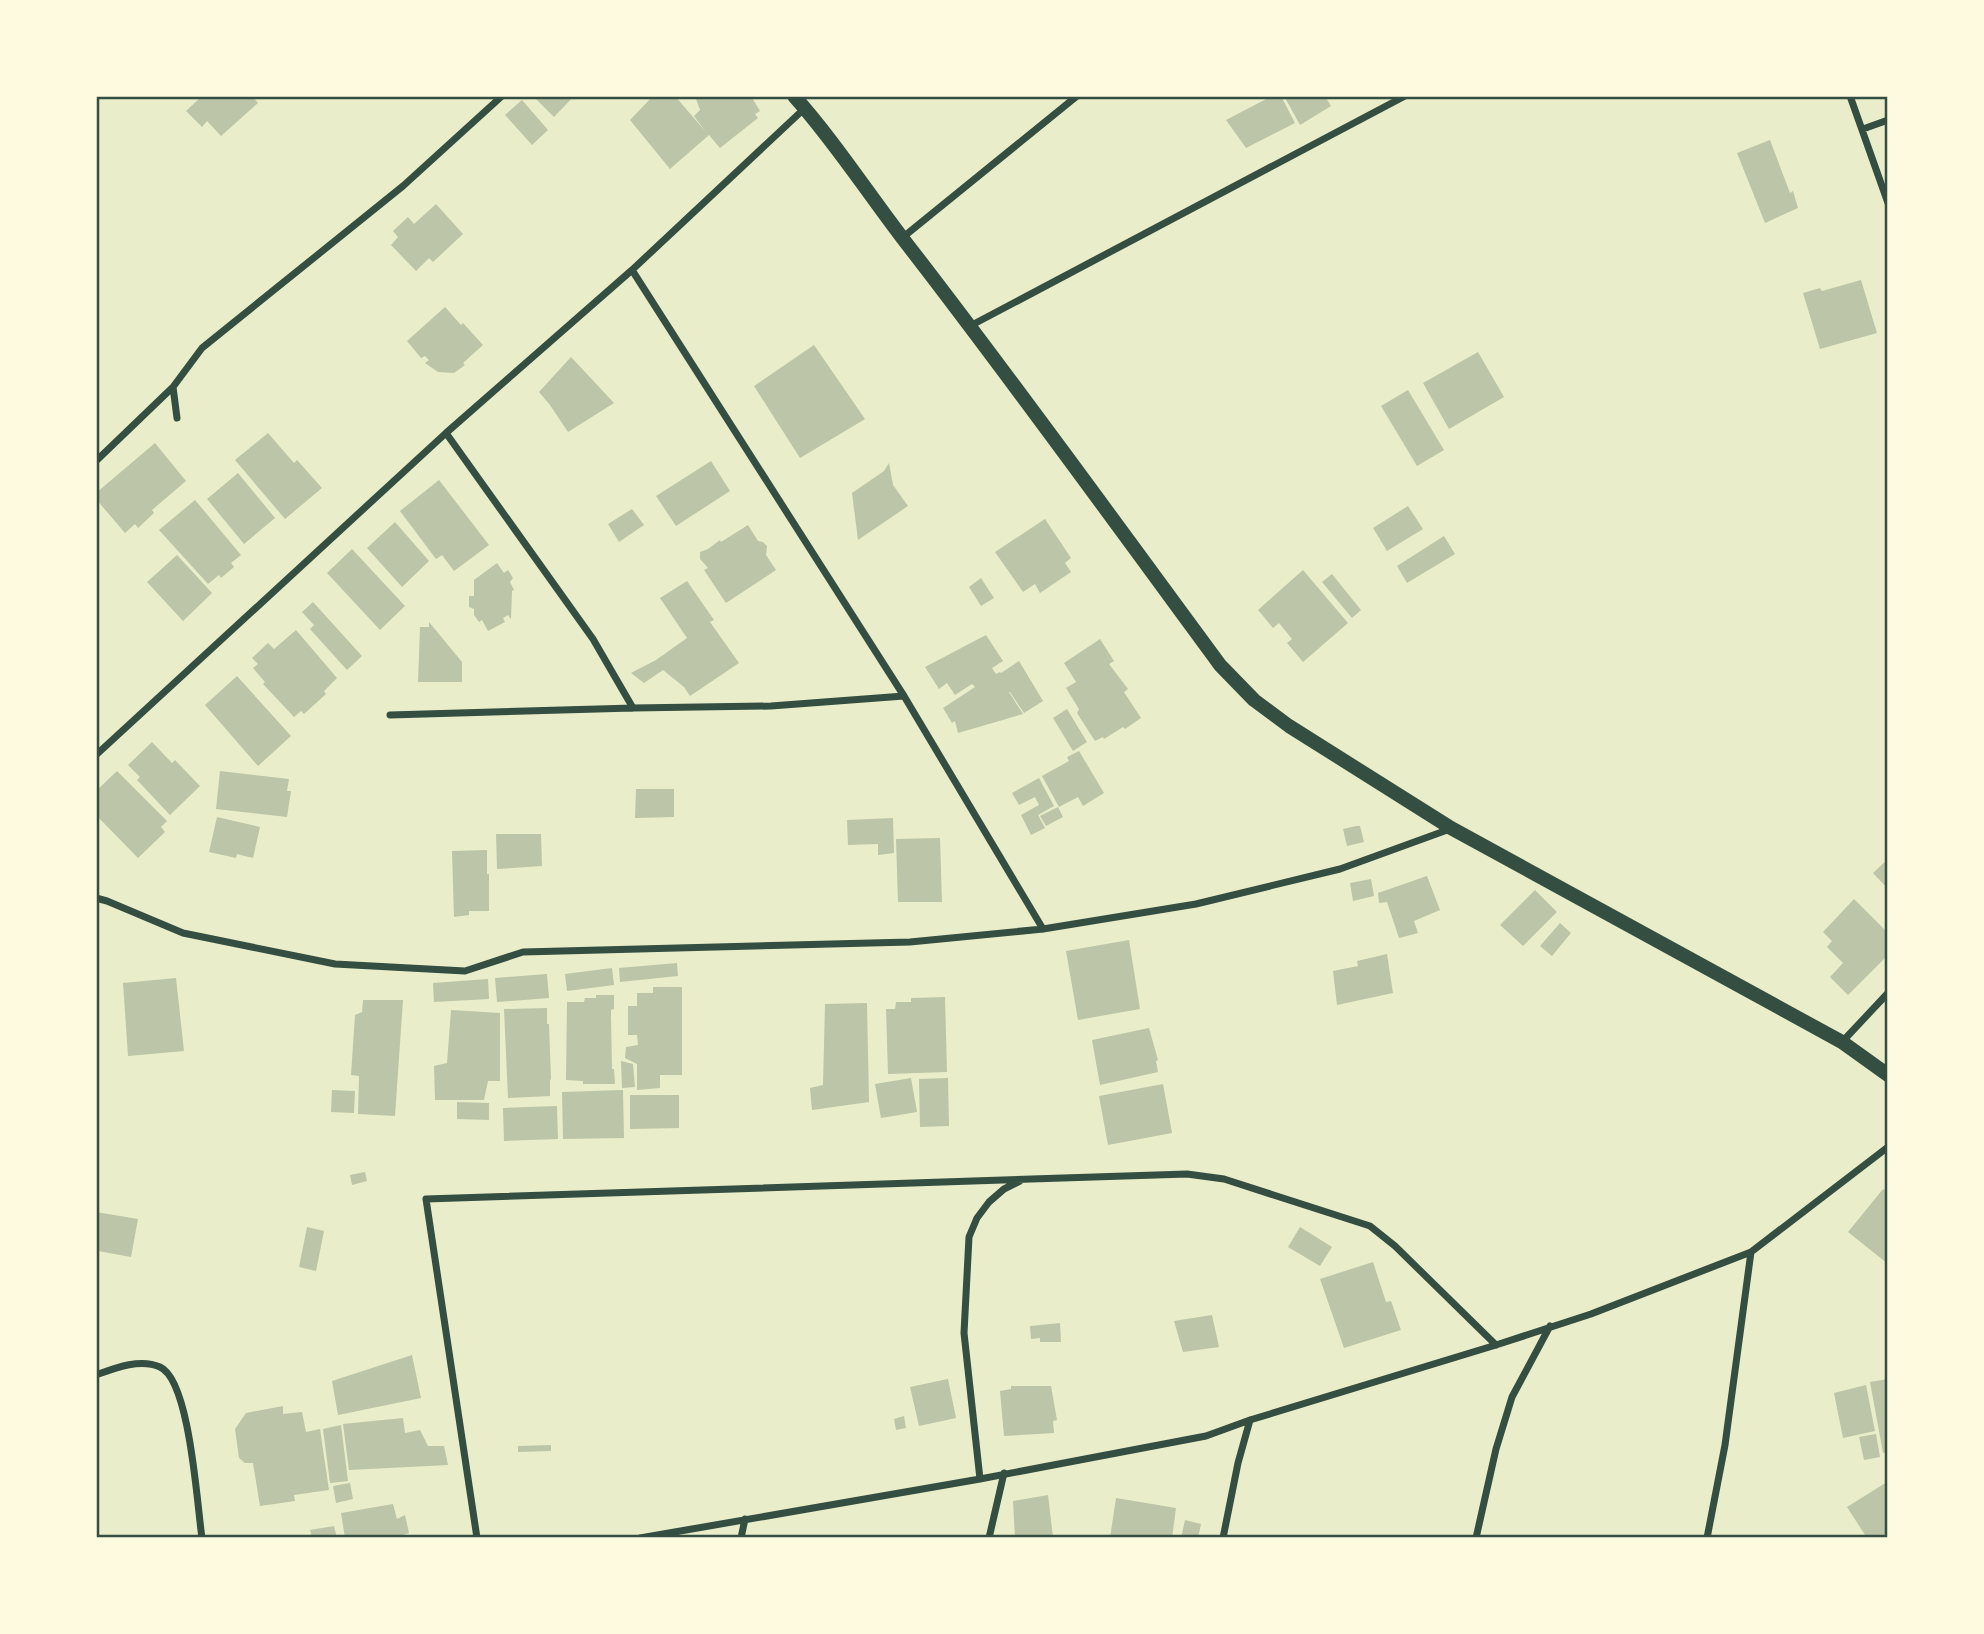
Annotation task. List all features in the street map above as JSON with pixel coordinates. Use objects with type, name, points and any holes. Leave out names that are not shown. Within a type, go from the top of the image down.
[{"type":"main road","points":[[794,96],[841,152],[1220,666],[1254,701],[1451,828],[1842,1042],[1888,1075]]},
{"type":"street","points":[[96,461],[173,387],[202,348],[403,186],[502,96]]},
{"type":"street","points":[[902,238],[1077,96]]},
{"type":"street","points":[[970,326],[1405,96]]},
{"type":"street","points":[[1850,96],[1888,203]]},
{"type":"street","points":[[96,755],[446,433],[632,270],[805,108]]},
{"type":"street","points":[[1863,129],[1888,120]]},
{"type":"street","points":[[632,270],[904,696],[1043,929]]},
{"type":"street","points":[[173,387],[177,418]]},
{"type":"street","points":[[446,433],[593,639],[633,708]]},
{"type":"street","points":[[390,715],[771,706],[904,696]]},
{"type":"street","points":[[96,898],[183,933],[335,964],[465,971],[523,952],[911,942],[1043,929],[1196,904],[1340,869],[1451,828]]},
{"type":"street","points":[[1842,1042],[1888,993]]},
{"type":"street","points":[[640,1538],[980,1479],[1206,1436],[1591,1314],[1751,1252],[1888,1147]]},
{"type":"street","points":[[477,1538],[426,1199],[1188,1174],[1224,1179],[1370,1226],[1395,1246],[1496,1345]]},
{"type":"street","points":[[980,1479],[964,1333],[969,1237],[977,1218],[989,1202],[1003,1189],[1024,1179]]},
{"type":"street","points":[[1707,1538],[1724,1445],[1751,1252]]},
{"type":"street","points":[[1476,1538],[1496,1449],[1512,1397],[1550,1326]]},
{"type":"street","points":[[96,1375],[121,1367],[145,1364],[161,1367],[173,1379],[188,1430],[202,1538]]},
{"type":"street","points":[[1223,1538],[1238,1463],[1250,1420]]},
{"type":"street","points":[[989,1538],[1004,1473]]},
{"type":"street","points":[[741,1538],[745,1519]]},
{"type":"building","points":[[202,96],[252,96],[258,103],[221,136],[207,121],[202,127],[186,111]]},
{"type":"building","points":[[533,96],[574,96],[554,117]]},
{"type":"building","points":[[653,96],[675,96],[705,131],[694,116],[700,110],[695,96],[751,96],[760,111],[755,114],[758,118],[720,148],[709,135],[670,169],[630,120]]},
{"type":"building","points":[[1272,96],[1281,96],[1295,123],[1246,148],[1226,120]]},
{"type":"building","points":[[1284,96],[1325,96],[1331,106],[1300,125]]},
{"type":"building","points":[[522,100],[548,130],[532,145],[505,115]]},
{"type":"building","points":[[1770,140],[1798,208],[1765,223],[1737,153]]},
{"type":"building","points":[[436,204],[463,234],[433,262],[429,258],[416,271],[391,245],[398,237],[393,231],[408,217],[414,224]]},
{"type":"building","points":[[1861,280],[1877,333],[1820,349],[1803,293],[1820,288],[1822,291]]},
{"type":"building","points":[[445,307],[483,345],[454,373],[438,372],[425,363],[429,360],[425,356],[421,358],[407,341]]},
{"type":"building","points":[[814,345],[865,419],[800,458],[754,386]]},
{"type":"building","points":[[1478,352],[1504,397],[1449,429],[1423,383]]},
{"type":"building","points":[[571,357],[614,403],[568,432],[539,392]]},
{"type":"building","points":[[1408,390],[1444,450],[1417,466],[1381,406]]},
{"type":"building","points":[[268,433],[294,463],[297,460],[322,488],[285,519],[235,460]]},
{"type":"building","points":[[155,443],[186,481],[152,510],[154,513],[138,528],[135,524],[125,533],[96,499],[96,493]]},
{"type":"building","points":[[711,461],[730,491],[676,526],[656,496]]},
{"type":"building","points":[[889,463],[893,485],[908,506],[858,540],[852,493],[884,471]]},
{"type":"building","points":[[238,473],[275,518],[244,544],[207,499]]},
{"type":"building","points":[[439,480],[489,545],[454,571],[442,555],[436,559],[400,511]]},
{"type":"building","points":[[195,500],[241,555],[231,563],[234,567],[208,584],[159,530]]},
{"type":"building","points":[[1408,506],[1423,529],[1387,551],[1373,528]]},
{"type":"building","points":[[632,509],[644,525],[619,542],[608,524]]},
{"type":"building","points":[[1045,519],[1071,558],[1065,563],[1071,572],[1040,593],[1035,584],[1023,592],[995,552]]},
{"type":"building","points":[[395,522],[429,561],[402,587],[367,548]]},
{"type":"building","points":[[748,525],[758,541],[767,546],[766,555],[776,570],[726,603],[704,570],[708,568],[700,559],[700,552]]},
{"type":"building","points":[[1444,536],[1455,554],[1407,583],[1397,566]]},
{"type":"building","points":[[352,549],[405,606],[380,630],[327,573]]},
{"type":"building","points":[[177,555],[212,593],[183,621],[147,582]]},
{"type":"building","points":[[497,563],[504,573],[508,570],[513,578],[510,582],[514,590],[511,619],[508,615],[503,618],[505,622],[488,631],[482,620],[479,622],[474,615],[474,609],[469,607],[469,596],[474,596],[474,580]]},
{"type":"building","points":[[1303,570],[1348,623],[1303,662],[1287,643],[1292,639],[1279,623],[1273,628],[1258,610]]},
{"type":"building","points":[[1332,574],[1361,610],[1352,618],[1322,582]]},
{"type":"building","points":[[981,578],[994,598],[981,606],[969,587]]},
{"type":"building","points":[[687,581],[714,620],[710,622],[739,663],[690,696],[684,687],[663,670],[644,683],[631,673],[656,660],[687,638],[660,598]]},
{"type":"building","points":[[313,602],[362,656],[347,670],[310,629],[314,625],[302,612]]},
{"type":"building","points":[[429,622],[462,662],[462,682],[418,682],[420,627],[429,627]]},
{"type":"building","points":[[296,630],[337,678],[324,691],[326,694],[304,714],[301,711],[294,717],[263,684],[265,682],[253,668],[258,664],[252,658],[268,643],[274,649]]},
{"type":"building","points":[[986,635],[1003,661],[992,668],[996,674],[1019,661],[1043,701],[1024,713],[1009,692],[1023,714],[958,733],[955,721],[952,723],[943,708],[975,687],[972,684],[955,695],[947,683],[939,689],[925,667]]},
{"type":"building","points":[[1100,639],[1114,661],[1109,664],[1128,689],[1124,692],[1141,718],[1125,729],[1123,727],[1104,739],[1103,737],[1095,741],[1077,713],[1079,709],[1066,688],[1076,682],[1064,663]]},
{"type":"building","points":[[237,676],[291,736],[258,766],[205,705]]},
{"type":"building","points":[[1067,709],[1087,742],[1073,751],[1053,718]]},
{"type":"building","points":[[152,742],[172,763],[175,760],[200,786],[170,815],[137,780],[140,777],[128,765]]},
{"type":"building","points":[[1079,751],[1104,793],[1083,806],[1078,797],[1059,807],[1042,776],[1069,761],[1067,757]]},
{"type":"building","points":[[117,771],[167,821],[161,827],[165,832],[138,858],[96,815],[96,791]]},
{"type":"building","points":[[220,771],[289,779],[287,791],[291,791],[287,817],[216,809]]},
{"type":"building","points":[[1039,778],[1054,806],[1038,815],[1045,828],[1031,835],[1021,815],[1039,805],[1035,797],[1019,805],[1012,793]]},
{"type":"building","points":[[636,789],[674,789],[674,817],[635,818]]},
{"type":"building","points":[[1058,807],[1063,817],[1046,826],[1040,816]]},
{"type":"building","points":[[217,817],[260,827],[253,858],[237,854],[236,858],[209,852]]},
{"type":"building","points":[[893,818],[894,853],[878,855],[878,844],[848,845],[847,820]]},
{"type":"building","points":[[1360,826],[1364,842],[1347,846],[1343,829]]},
{"type":"building","points":[[496,834],[541,834],[542,866],[497,869]]},
{"type":"building","points":[[940,838],[942,902],[898,902],[896,839]]},
{"type":"building","points":[[487,850],[489,911],[469,911],[469,915],[454,917],[452,851]]},
{"type":"building","points":[[1888,859],[1888,889],[1873,873]]},
{"type":"building","points":[[1427,876],[1440,910],[1414,921],[1418,933],[1399,938],[1387,902],[1379,903],[1378,893]]},
{"type":"building","points":[[1371,879],[1374,896],[1353,901],[1350,883]]},
{"type":"building","points":[[1535,890],[1557,912],[1523,946],[1500,925]]},
{"type":"building","points":[[1854,899],[1888,933],[1888,955],[1848,995],[1830,977],[1843,963],[1827,947],[1832,941],[1823,932]]},
{"type":"building","points":[[1560,923],[1571,933],[1552,956],[1540,946]]},
{"type":"building","points":[[1129,940],[1140,1009],[1078,1020],[1066,951]]},
{"type":"building","points":[[1387,954],[1393,993],[1337,1005],[1333,971],[1358,966],[1357,961]]},
{"type":"building","points":[[677,963],[678,976],[620,982],[619,968]]},
{"type":"building","points":[[612,968],[614,985],[567,991],[565,974]]},
{"type":"building","points":[[547,974],[549,998],[497,1002],[495,978]]},
{"type":"building","points":[[176,978],[184,1051],[128,1056],[123,983]]},
{"type":"building","points":[[488,979],[489,999],[434,1002],[433,983]]},
{"type":"building","points":[[653,987],[682,987],[682,1075],[660,1075],[660,1088],[637,1090],[637,1064],[625,1058],[626,1047],[638,1045],[637,1035],[628,1035],[628,1006],[637,1006],[637,993],[653,993]]},
{"type":"building","points":[[596,995],[614,995],[611,1017],[612,1069],[615,1084],[583,1084],[583,1081],[566,1080],[567,1002],[584,1002],[585,998],[596,998]]},
{"type":"building","points":[[945,997],[947,1072],[888,1074],[886,1009],[895,1009],[896,1002],[911,1002],[911,998]]},
{"type":"building","points":[[363,1000],[403,1000],[395,1116],[358,1114],[359,1076],[351,1075],[355,1015],[362,1012]]},
{"type":"building","points":[[867,1003],[869,1102],[812,1110],[810,1088],[823,1085],[825,1004]]},
{"type":"building","points":[[547,1008],[550,1096],[508,1098],[504,1009]]},
{"type":"building","points":[[451,1010],[500,1013],[500,1081],[488,1081],[484,1100],[435,1100],[434,1066],[447,1063]]},
{"type":"building","points":[[1149,1028],[1158,1060],[1158,1072],[1100,1085],[1092,1040]]},
{"type":"building","points":[[621,1061],[633,1064],[635,1087],[622,1088]]},
{"type":"building","points":[[911,1078],[917,1112],[881,1118],[875,1084]]},
{"type":"building","points":[[948,1078],[949,1126],[920,1127],[919,1079]]},
{"type":"building","points":[[1163,1084],[1172,1133],[1108,1145],[1099,1096]]},
{"type":"building","points":[[332,1090],[355,1091],[354,1113],[331,1112]]},
{"type":"building","points":[[623,1090],[624,1138],[563,1139],[562,1092]]},
{"type":"building","points":[[630,1095],[679,1095],[679,1128],[630,1129]]},
{"type":"building","points":[[457,1102],[489,1103],[489,1120],[457,1119]]},
{"type":"building","points":[[557,1106],[558,1139],[504,1141],[503,1108]]},
{"type":"building","points":[[365,1172],[367,1181],[352,1185],[350,1175]]},
{"type":"building","points":[[1883,1189],[1888,1192],[1888,1264],[1848,1232]]},
{"type":"building","points":[[96,1212],[138,1219],[131,1257],[98,1251]]},
{"type":"building","points":[[307,1227],[324,1231],[316,1271],[299,1267]]},
{"type":"building","points":[[1300,1227],[1332,1247],[1320,1266],[1288,1247]]},
{"type":"building","points":[[1373,1262],[1386,1302],[1391,1301],[1401,1330],[1344,1348],[1320,1279]]},
{"type":"building","points":[[1212,1315],[1219,1347],[1183,1352],[1174,1321]]},
{"type":"building","points":[[1060,1323],[1061,1342],[1031,1339],[1030,1326]]},
{"type":"building","points":[[412,1355],[421,1398],[338,1415],[332,1381]]},
{"type":"building","points":[[948,1379],[956,1418],[919,1426],[910,1387]]},
{"type":"building","points":[[1888,1379],[1888,1452],[1883,1453],[1870,1382]]},
{"type":"building","points":[[1866,1385],[1875,1431],[1843,1438],[1834,1393]]},
{"type":"building","points":[[1011,1386],[1051,1386],[1057,1420],[1053,1421],[1054,1433],[1004,1436],[1000,1391],[1011,1389]]},
{"type":"building","points":[[283,1406],[283,1414],[302,1412],[306,1432],[320,1429],[329,1490],[294,1495],[295,1501],[260,1506],[253,1463],[245,1463],[239,1458],[235,1429],[246,1413]]},
{"type":"building","points":[[904,1416],[906,1428],[896,1430],[894,1419]]},
{"type":"building","points":[[403,1418],[405,1433],[420,1430],[428,1446],[444,1446],[448,1465],[349,1470],[343,1424]]},
{"type":"building","points":[[341,1425],[348,1481],[330,1483],[323,1429]]},
{"type":"building","points":[[1876,1434],[1880,1457],[1864,1460],[1859,1437]]},
{"type":"building","points":[[551,1445],[551,1451],[518,1452],[518,1446]]},
{"type":"building","points":[[1887,1482],[1888,1534],[1882,1538],[1867,1538],[1847,1507]]},
{"type":"building","points":[[350,1483],[353,1499],[336,1503],[333,1486]]},
{"type":"building","points":[[1048,1495],[1053,1537],[1015,1538],[1013,1501]]},
{"type":"building","points":[[1116,1498],[1176,1508],[1172,1538],[1110,1538]]},
{"type":"building","points":[[393,1504],[397,1519],[405,1515],[409,1533],[400,1538],[345,1538],[341,1513]]},
{"type":"building","points":[[1185,1520],[1201,1524],[1198,1538],[1181,1538]]},
{"type":"building","points":[[334,1526],[337,1538],[312,1538],[310,1530]]}]
